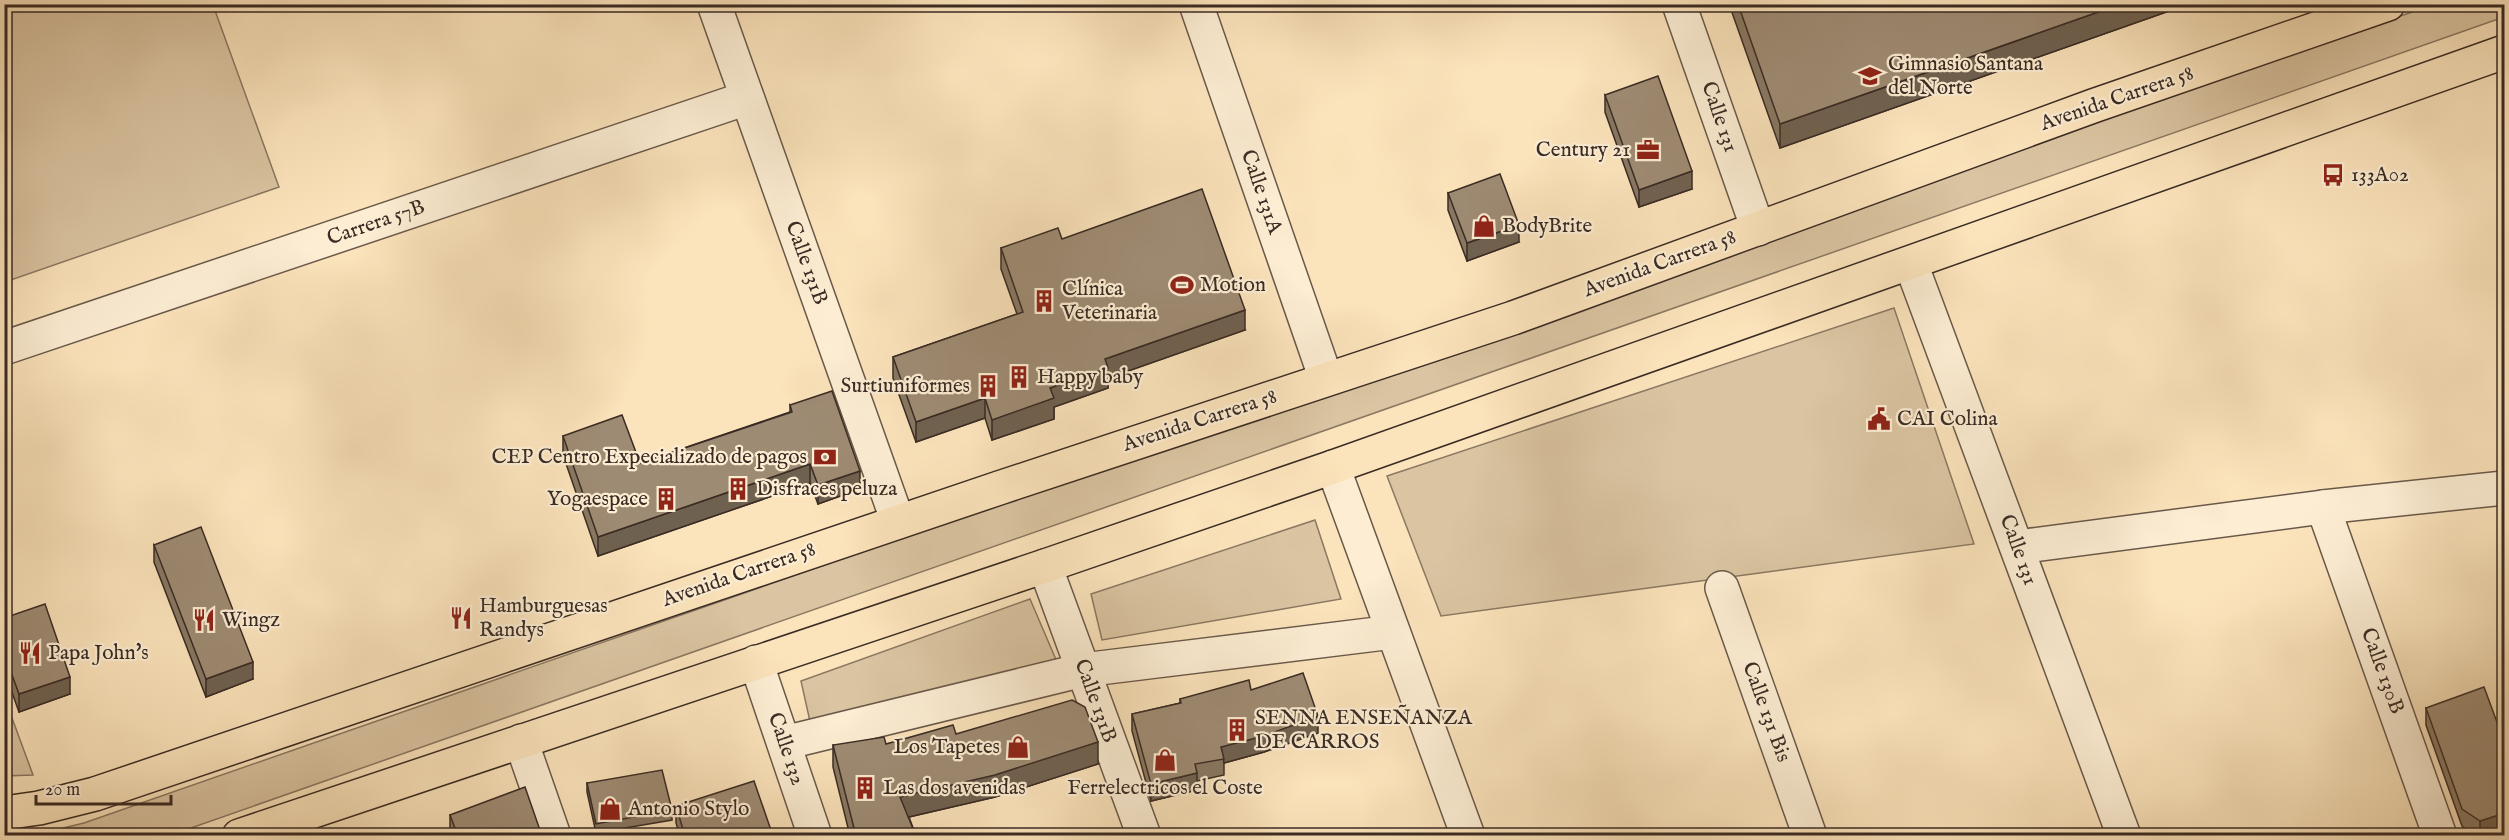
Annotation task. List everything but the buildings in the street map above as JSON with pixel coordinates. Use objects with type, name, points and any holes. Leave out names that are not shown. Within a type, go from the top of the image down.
[{"type":"main road","name":"Avenida Carrera 58","points":[[4,813],[95,794],[898,522],[1513,318],[2093,106],[2388,4]]},
{"type":"main road","points":[[239,836],[1333,467],[2505,52]]},
{"type":"street","name":"Calle 131B","points":[[714,4],[898,522]]},
{"type":"street","name":"Calle 131A","points":[[1196,4],[1326,380]]},
{"type":"street","name":"Calle 131","points":[[1679,4],[1758,229]]},
{"type":"street","name":"Carrera 57B","points":[[4,348],[747,98]]},
{"type":"street","name":"Calle 131","points":[[1911,264],[2124,836]]},
{"type":"street","points":[[1333,467],[1468,836]]},
{"type":"street","points":[[2017,547],[2323,507],[2505,488]]},
{"type":"street","name":"Calle 130B","points":[[2323,507],[2440,836]]},
{"type":"street","name":"Calle 131B","points":[[1045,566],[1144,836]]},
{"type":"street","name":"Calle 131 Bis","points":[[1722,588],[1810,836]]},
{"type":"street","points":[[784,743],[1083,670],[1393,632]]},
{"type":"street","name":"Calle 132","points":[[756,662],[815,836]]},
{"type":"street","points":[[521,741],[554,836]]},
{"type":"shaded area","points":[[4,5],[213,5],[279,187],[5,282]]},
{"type":"shaded area","points":[[2432,5],[2504,5],[2504,17],[171,835],[30,836],[84,823]]},
{"type":"shaded area","points":[[1894,308],[1974,544],[1441,616],[1387,476]]},
{"type":"shaded area","points":[[1315,520],[1341,599],[1102,640],[1091,594]]},
{"type":"shaded area","points":[[1030,599],[1057,662],[811,726],[801,681]]},
{"type":"shaded area","points":[[5,699],[33,775],[5,776]]},
{"type":"place","name":"Gimnasio Santana del Norte","points":[[1870,76]]},
{"type":"place","name":"Century 21","points":[[1648,150]]},
{"type":"place","name":"133A02","points":[[2333,175]]},
{"type":"place","name":"BodyBrite","points":[[1484,226]]},
{"type":"place","name":"Motion","points":[[1182,285]]},
{"type":"place","name":"Clínica Veterinaria","points":[[1044,301]]},
{"type":"place","name":"Happy baby","points":[[1019,377]]},
{"type":"place","name":"Surtiuniformes","points":[[988,386]]},
{"type":"place","name":"CAI Colina","points":[[1879,419]]},
{"type":"place","name":"CEP Centro Expecializado de pagos","points":[[825,457]]},
{"type":"place","name":"Disfraces peluza","points":[[738,489]]},
{"type":"place","name":"Yogaespace","points":[[666,499]]},
{"type":"place","name":"Hamburguesas Randys","points":[[461,618]]},
{"type":"place","name":"Wingz","points":[[204,620]]},
{"type":"place","name":"Papa John's","points":[[30,653]]},
{"type":"place","name":"SENNA ENSEÑANZA DE CARROS","points":[[1237,730]]},
{"type":"place","name":"Los Tapetes","points":[[1018,747]]},
{"type":"place","name":"Ferrelectricos el Coste","points":[[1165,760]]},
{"type":"place","name":"Las dos avenidas","points":[[865,788]]},
{"type":"place","name":"Antonio Stylo","points":[[610,809]]}]
